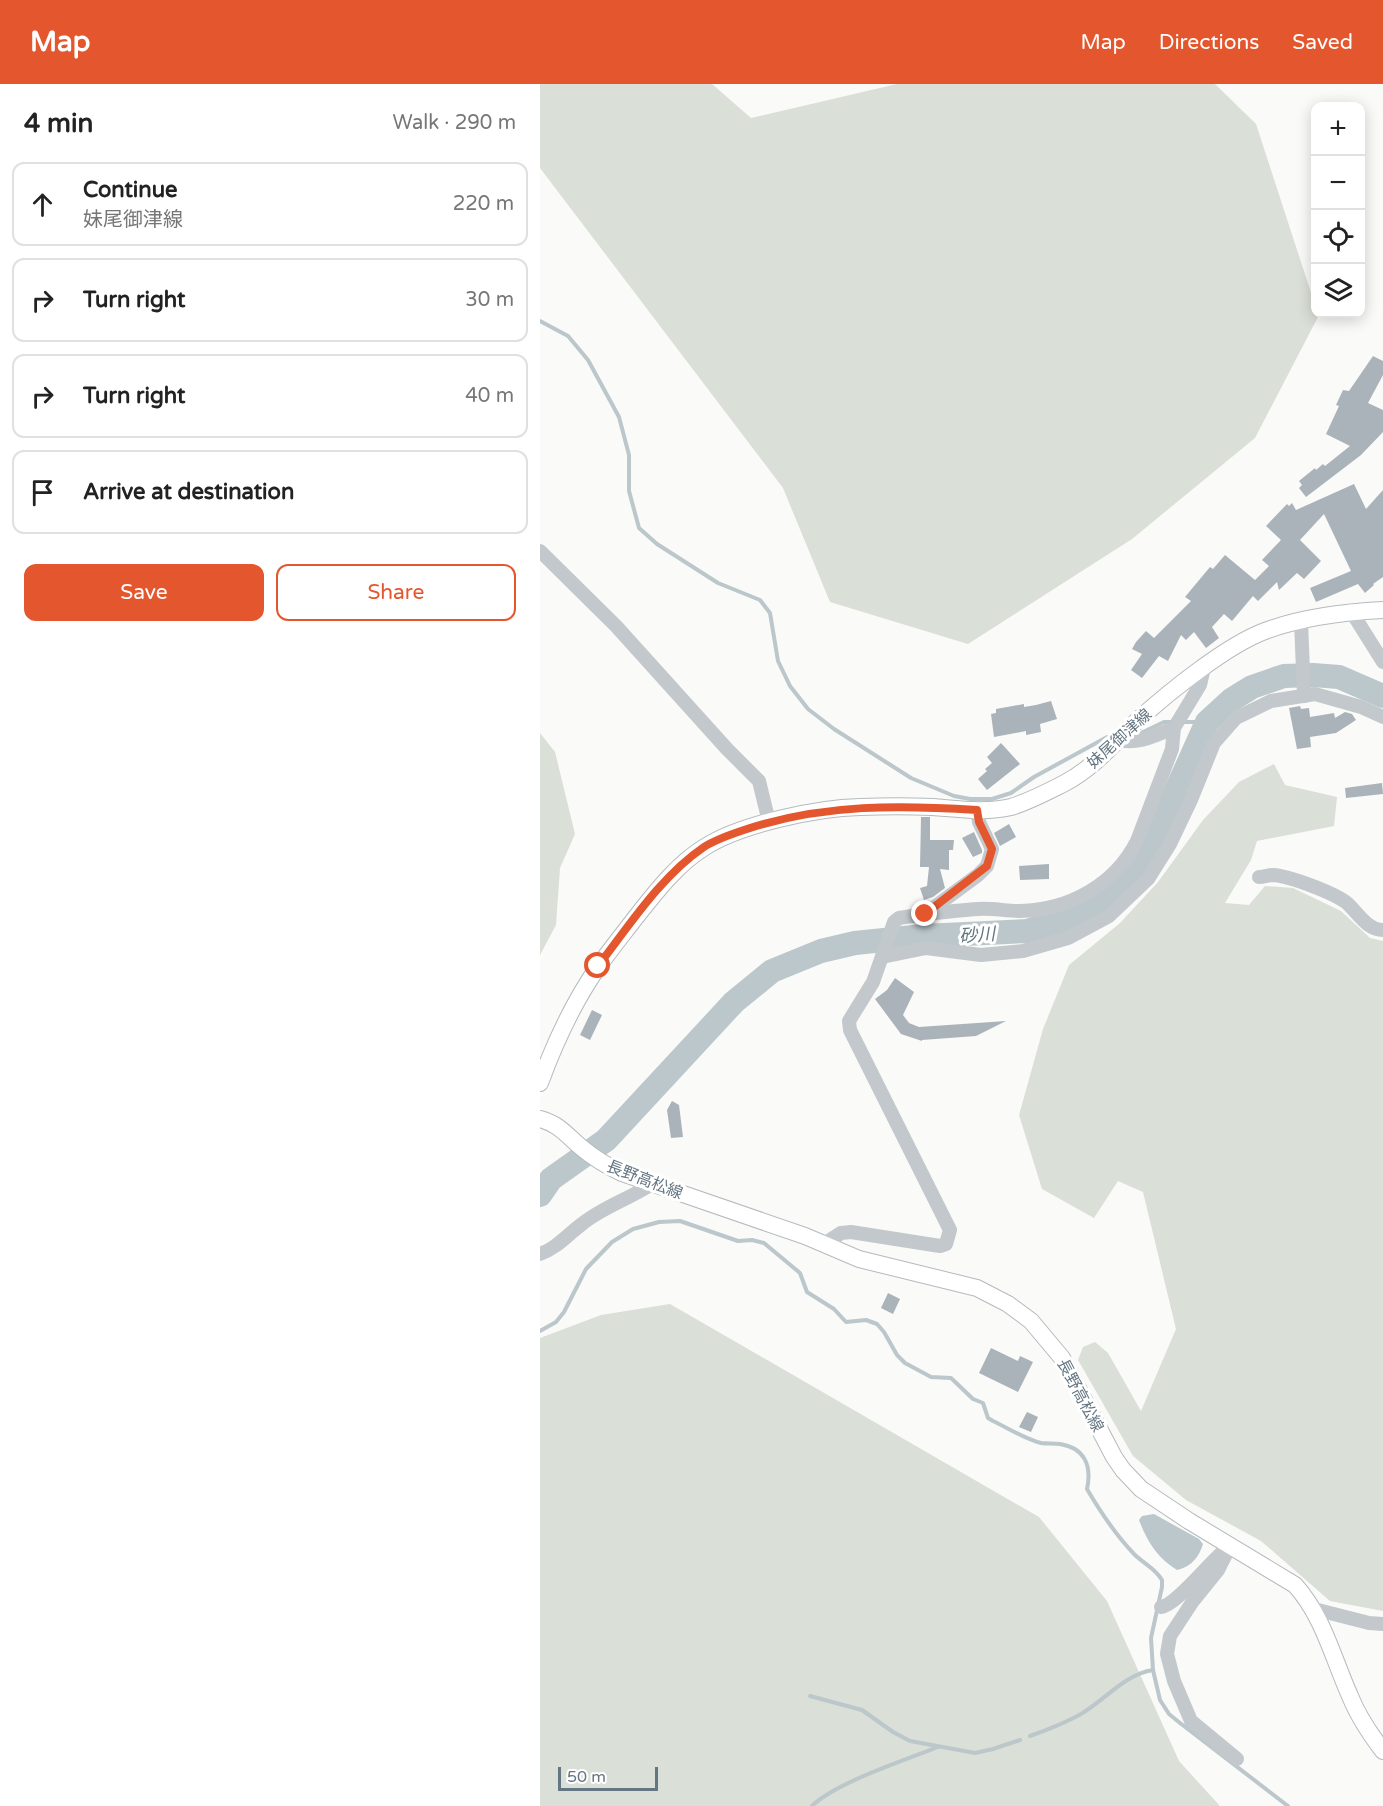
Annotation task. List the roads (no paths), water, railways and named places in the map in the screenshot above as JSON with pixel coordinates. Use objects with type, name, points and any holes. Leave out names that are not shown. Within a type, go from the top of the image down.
[{"type":"main road","name":"妹尾御津線","points":[[540,1083],[553,1047],[598,966],[657,889],[704,847],[730,835],[805,813],[857,807],[915,806],[977,810],[1012,806],[1066,783],[1104,756],[1140,719],[1232,648],[1265,631],[1301,621],[1351,611],[1383,610]]},
{"type":"main road","name":"長野高松線","points":[[540,1119],[563,1129],[601,1163],[652,1184],[859,1258],[977,1288],[1008,1304],[1030,1321],[1062,1358],[1100,1432],[1123,1470],[1141,1489],[1295,1584],[1314,1609],[1350,1698],[1365,1728],[1383,1751]]},
{"type":"street","points":[[540,551],[616,626],[726,749],[759,781],[770,822]]},
{"type":"street","points":[[1351,611],[1383,662]]},
{"type":"street","points":[[1301,621],[1304,696]]},
{"type":"street","points":[[824,1244],[841,1233],[851,1232],[940,1246],[946,1244],[949,1237],[950,1230],[850,1030],[849,1021],[852,1013],[873,982],[894,922],[899,918],[925,914],[979,909],[1020,911],[1049,908],[1073,901],[1091,891],[1116,871],[1134,848],[1173,749],[1173,728],[1200,685],[1204,668]]},
{"type":"street","points":[[882,957],[926,948],[981,955],[1023,951],[1068,938],[1109,916],[1148,879],[1170,844],[1214,743],[1236,718],[1271,701],[1315,694],[1361,707],[1383,717]]},
{"type":"street","points":[[1119,740],[1127,742],[1148,739],[1173,728]]},
{"type":"street","points":[[925,914],[987,866],[992,849],[979,822],[977,810]]},
{"type":"street","points":[[1259,877],[1273,875],[1299,881],[1345,902],[1376,930],[1383,930]]},
{"type":"street","points":[[540,1254],[559,1244],[606,1209],[631,1198],[652,1184]]},
{"type":"street","points":[[1161,1607],[1173,1602],[1212,1560],[1230,1546]]},
{"type":"street","points":[[1230,1546],[1218,1570],[1193,1601],[1170,1636],[1167,1654],[1174,1681],[1191,1721],[1237,1759]]},
{"type":"street","points":[[1314,1609],[1369,1623],[1383,1624]]},
{"type":"waterway","points":[[540,321],[568,336],[588,360],[619,417],[629,455],[629,491],[639,528],[657,544],[718,583],[760,600],[770,613],[778,661],[790,686],[808,709],[834,729],[911,778],[954,796],[970,799],[992,799],[1011,793],[1034,777],[1109,736]]},
{"type":"waterway","name":"砂川","points":[[540,1195],[551,1179],[606,1140],[734,1002],[772,971],[821,951],[855,943],[923,936],[1027,931],[1077,916],[1111,894],[1141,862],[1207,722],[1231,700],[1252,687],[1284,676],[1313,675],[1339,677],[1383,696]]},
{"type":"waterway","points":[[1139,734],[1164,722],[1174,722]]},
{"type":"waterway","points":[[1181,722],[1207,722]]},
{"type":"waterway","points":[[540,1331],[556,1322],[564,1312],[586,1269],[612,1242],[633,1229],[659,1222],[680,1221],[738,1241],[752,1240],[764,1243],[800,1273],[807,1292],[834,1309],[846,1322],[866,1320],[877,1324],[897,1355],[905,1363],[931,1377],[951,1378],[973,1399],[983,1403],[988,1418],[993,1421],[1035,1441],[1069,1446],[1081,1454],[1087,1466],[1087,1489],[1114,1531],[1162,1580],[1151,1638],[1153,1670],[1160,1700],[1169,1714],[1288,1806]]},
{"type":"waterway","points":[[1030,1736],[1075,1717],[1124,1682],[1143,1672],[1153,1670]]},
{"type":"waterway","points":[[810,1696],[862,1710],[910,1741],[975,1753],[1020,1740]]},
{"type":"waterway","points":[[812,1806],[823,1797],[853,1781],[938,1747]]}]
